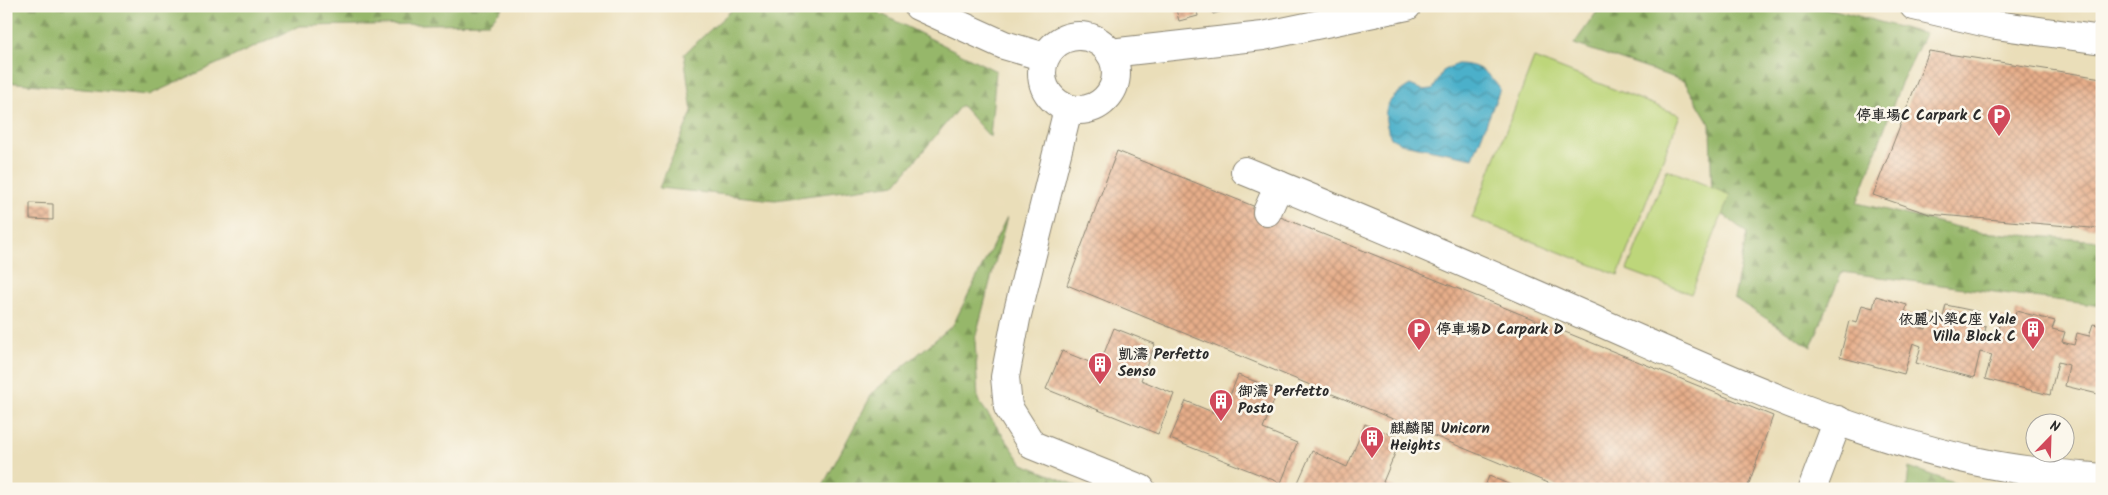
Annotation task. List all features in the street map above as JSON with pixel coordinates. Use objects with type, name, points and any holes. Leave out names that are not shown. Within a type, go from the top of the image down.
[{"type":"lane","points":[[918,6],[1004,45],[1045,57]]},
{"type":"lane","points":[[1110,52],[1262,36],[1407,6]]},
{"type":"lane","points":[[1914,6],[1996,25],[2102,40]]},
{"type":"lane","points":[[1071,36],[1093,38],[1110,52],[1116,74],[1109,95],[1090,108],[1080,110],[1068,108],[1057,103],[1048,94],[1043,82],[1042,69],[1045,57],[1060,40],[1071,36]]},
{"type":"lane","points":[[1068,108],[1016,319],[1006,377],[1008,407],[1032,445],[1141,489]]},
{"type":"lane","points":[[1245,171],[1768,395],[1917,446],[1980,462],[2056,474],[2102,478]]},
{"type":"lane","points":[[1267,212],[1279,185]]},
{"type":"lane","points":[[1812,489],[1838,420]]},
{"type":"green space","points":[[6,6],[504,6],[489,23],[300,26],[149,95],[6,82]]},
{"type":"green space","points":[[736,6],[865,6],[996,71],[990,137],[961,105],[896,184],[775,200],[659,188],[692,112],[684,54]]},
{"type":"green space","points":[[1601,6],[1795,6],[1835,10],[1925,34],[1900,86],[1857,203],[1979,232],[2102,241],[2102,306],[1842,272],[1811,347],[1734,298],[1747,233],[1712,206],[1710,124],[1684,81],[1574,44]]},
{"type":"green space","points":[[1534,58],[1680,115],[1618,275],[1472,218]]},
{"type":"green space","points":[[1667,169],[1730,195],[1691,294],[1627,270]]},
{"type":"green space","points":[[1007,217],[975,339],[978,400],[1023,464],[1084,489],[821,489],[873,392],[953,325]]},
{"type":"green space","points":[[1909,467],[1965,487],[1979,489],[1907,489]]},
{"type":"water","points":[[1457,64],[1477,67],[1487,74],[1500,89],[1473,158],[1403,144],[1391,138],[1386,120],[1387,107],[1390,101],[1410,85],[1422,90],[1433,89],[1443,71]]},
{"type":"building","points":[[1175,6],[1196,6],[1198,16],[1179,21]]},
{"type":"building","points":[[1211,6],[1237,6],[1237,7],[1213,14]]},
{"type":"building","name":"停車場C Carpark C","points":[[1929,51],[2102,78],[2102,229],[1929,214],[1873,195]]},
{"type":"building","name":"停車場D Carpark D","points":[[1117,151],[1773,416],[1747,489],[1563,489],[1067,285]]},
{"type":"building","points":[[30,203],[53,204],[53,220],[30,219]]},
{"type":"building","points":[[1876,296],[1907,305],[1905,313],[1920,317],[1917,327],[1926,329],[1929,313],[1943,317],[1946,305],[1979,312],[1977,325],[1986,327],[1984,335],[1996,338],[2001,317],[2014,321],[2016,311],[2055,321],[2052,329],[2065,332],[2062,342],[2074,345],[2077,333],[2089,336],[2093,324],[2102,326],[2102,395],[2065,386],[2069,365],[2058,362],[2050,395],[1985,379],[1992,355],[1980,352],[1974,378],[1916,363],[1921,346],[1913,343],[1904,374],[1840,357],[1849,321],[1857,323],[1862,305],[1873,308]]},
{"type":"building","name":"凱濤 Perfetto Senso","points":[[1114,328],[1155,344],[1141,380],[1174,394],[1158,434],[1046,389],[1062,351],[1099,366]]},
{"type":"building","name":"御濤 Perfetto Posto","points":[[1238,375],[1278,390],[1263,429],[1297,443],[1281,483],[1170,439],[1186,401],[1222,416]]},
{"type":"building","name":"麒麟閣 Unicorn Heights","points":[[1365,424],[1401,439],[1383,482],[1398,489],[1295,489],[1312,451],[1347,467]]},
{"type":"building","points":[[1489,476],[1520,489],[1484,489]]},
{"type":"place","name":"停車場C Carpark C","points":[[1999,137]]},
{"type":"place","name":"依麗小築C座 Yale Villa Block C","points":[[2033,350]]},
{"type":"place","name":"停車場D Carpark D","points":[[1419,351]]},
{"type":"place","name":"凱濤 Perfetto Senso","points":[[1100,385]]},
{"type":"place","name":"御濤 Perfetto Posto","points":[[1221,422]]},
{"type":"place","name":"麒麟閣 Unicorn Heights","points":[[1372,459]]}]
